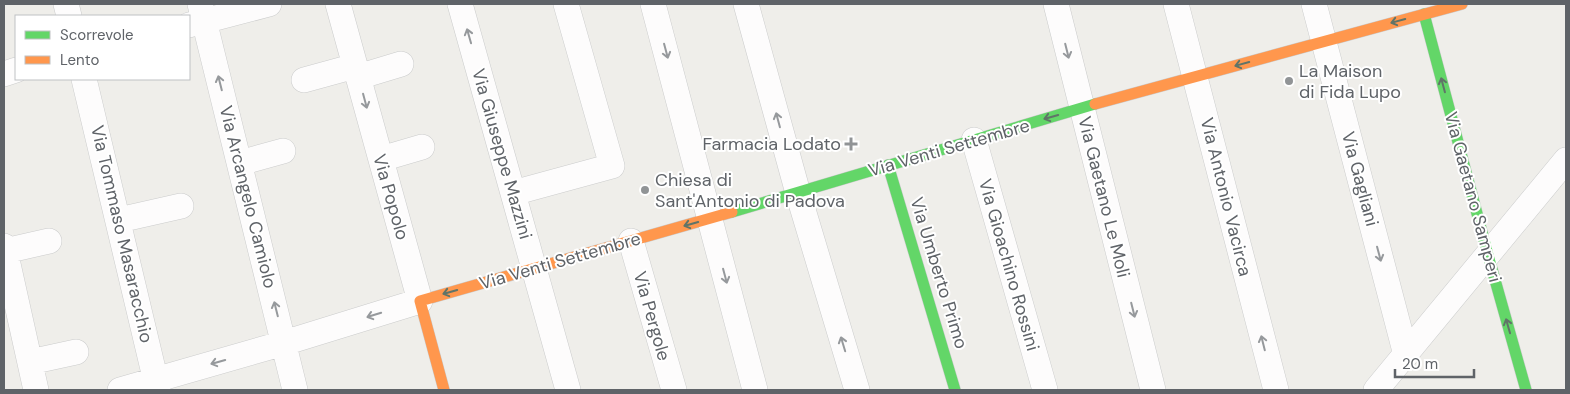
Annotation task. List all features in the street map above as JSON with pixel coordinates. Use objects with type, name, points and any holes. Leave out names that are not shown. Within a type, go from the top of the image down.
[{"type":"street","points":[[198,16],[269,4]]},
{"type":"street","name":"Via Popolo","points":[[338,4],[444,390]]},
{"type":"street","name":"Via Giuseppe Mazzini","points":[[460,4],[568,390]]},
{"type":"street","points":[[513,193],[612,166],[566,4]]},
{"type":"street","points":[[653,4],[755,390]]},
{"type":"street","points":[[746,4],[798,193],[856,390]]},
{"type":"street","name":"Via Gaetano Le Moli","points":[[1056,4],[1153,390]]},
{"type":"street","name":"Via Antonio Vacirca","points":[[1176,4],[1276,390]]},
{"type":"street","name":"Via Gagliani","points":[[1314,4],[1406,355]]},
{"type":"street","name":"Via Venti Settembre","points":[[120,390],[157,385],[420,301],[798,193],[1081,108],[1324,42],[1423,9],[1462,4]]},
{"type":"street","name":"Via Gaetano Samperi","points":[[1423,9],[1526,390]]},
{"type":"street","name":"Via Arcangelo Camiolo","points":[[198,16],[240,162],[295,390]]},
{"type":"street","points":[[304,80],[401,64]]},
{"type":"street","name":"Via Tommaso Masaracchio","points":[[84,80],[157,385]]},
{"type":"street","name":"Via Gioachino Rossini","points":[[974,140],[1045,390]]},
{"type":"street","points":[[381,159],[422,148]]},
{"type":"street","points":[[240,162],[283,151]]},
{"type":"street","points":[[1376,390],[1566,160]]},
{"type":"street","name":"Via Umberto Primo","points":[[888,165],[955,390]]},
{"type":"street","points":[[119,220],[181,206]]},
{"type":"street","points":[[36,390],[4,248],[49,241]]},
{"type":"street","name":"Via Pergole","points":[[631,241],[674,390]]},
{"type":"street","points":[[30,362],[76,352]]},
{"type":"traffic: fast","points":[[1424,14],[1526,390]]},
{"type":"traffic: fast","points":[[732,212],[1095,104]]},
{"type":"traffic: fast","points":[[888,165],[955,390]]},
{"type":"traffic: slow","points":[[1095,104],[1462,4]]},
{"type":"traffic: slow","points":[[444,390],[420,301],[732,212]]},
{"type":"place","name":"La Maison di Fida Lupo","points":[[1289,81]]},
{"type":"place","name":"Farmacia Lodato","points":[[851,144]]},
{"type":"place","name":"Chiesa di Sant'Antonio di Padova","points":[[645,190]]}]
